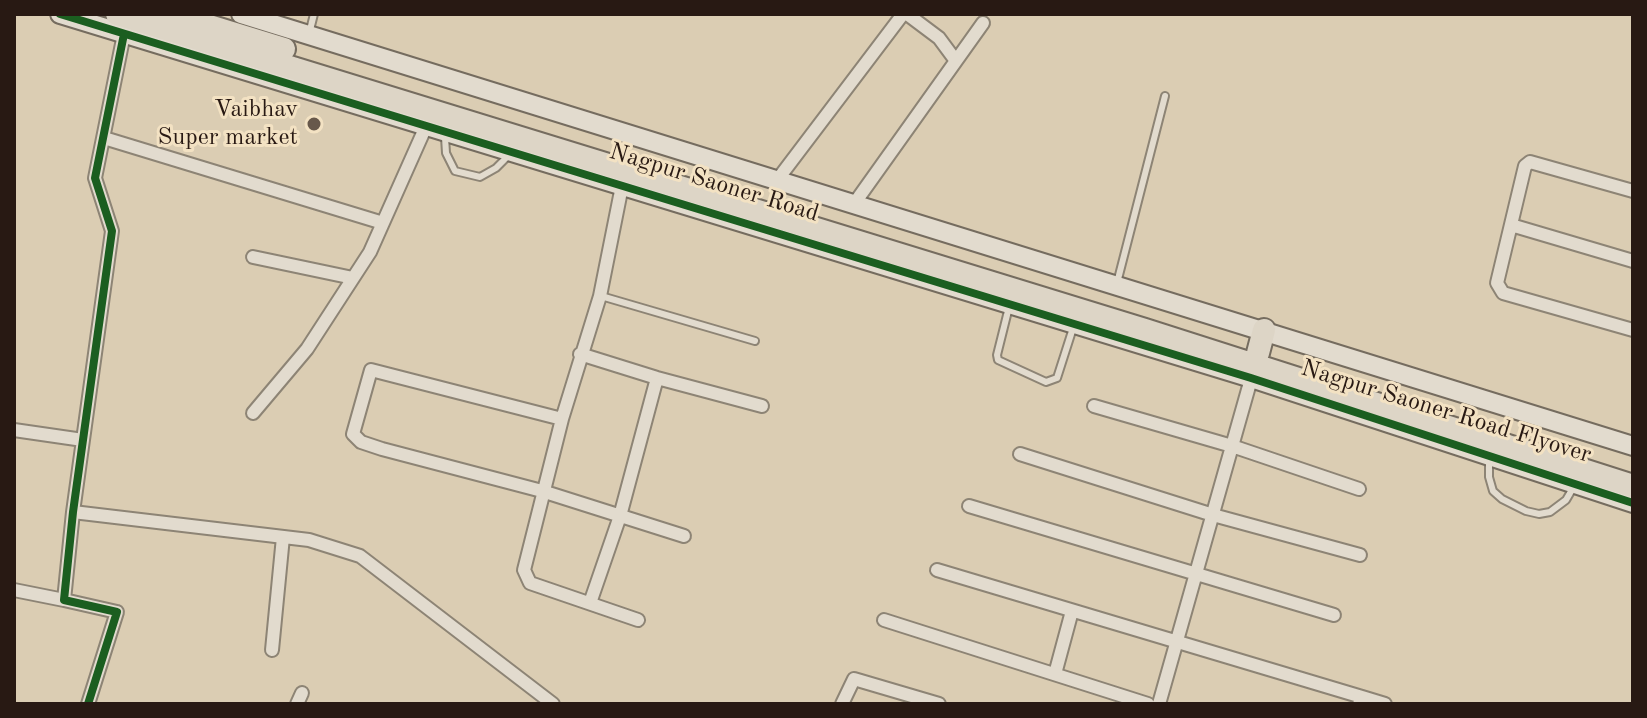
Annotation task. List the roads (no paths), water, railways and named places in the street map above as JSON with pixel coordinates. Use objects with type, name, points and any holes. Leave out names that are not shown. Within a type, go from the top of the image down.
[{"type":"highway","name":"Nagpur Saoner Road","points":[[170,14],[220,21],[1255,366]]},
{"type":"highway","name":"Nagpur Saoner Road","points":[[121,24],[1255,366]]},
{"type":"highway","points":[[1255,366],[1264,330]]},
{"type":"highway","name":"Nagpur Saoner Road Flyover","points":[[1255,366],[1281,367],[1633,471]]},
{"type":"highway","name":"Nagpur Saoner Road Flyover","points":[[1281,367],[1633,486]]},
{"type":"street","points":[[60,14],[121,24],[513,152],[1074,324],[1255,366],[1489,457],[1633,503]]},
{"type":"street","points":[[241,14],[1633,446]]},
{"type":"street","points":[[778,179],[905,14],[939,38],[956,61]]},
{"type":"street","points":[[854,204],[983,23]]},
{"type":"street","points":[[64,600],[73,512],[112,231],[95,178],[121,24]]},
{"type":"street","points":[[253,413],[307,349],[370,252],[435,127]]},
{"type":"street","points":[[104,138],[383,223]]},
{"type":"street","points":[[1633,191],[1530,162],[1525,166],[1497,283],[1503,293],[1633,330]]},
{"type":"street","points":[[622,186],[600,296],[580,354],[542,491],[524,570],[530,583],[638,620]]},
{"type":"street","points":[[1511,225],[1633,261]]},
{"type":"street","points":[[253,257],[353,278]]},
{"type":"street","points":[[580,354],[762,406]]},
{"type":"street","points":[[1159,704],[1255,366]]},
{"type":"street","points":[[562,419],[371,370],[353,434],[361,442],[542,491],[684,536]]},
{"type":"street","points":[[590,603],[620,516],[657,378]]},
{"type":"street","points":[[1094,406],[1232,446],[1359,489]]},
{"type":"street","points":[[14,430],[83,440]]},
{"type":"street","points":[[1020,454],[1213,515],[1360,555]]},
{"type":"street","points":[[969,506],[1334,615]]},
{"type":"street","points":[[73,512],[309,540],[360,556],[553,704]]},
{"type":"street","points":[[272,650],[283,537]]},
{"type":"street","points":[[937,570],[1360,700],[1385,704]]},
{"type":"street","points":[[14,590],[117,612],[89,704]]},
{"type":"street","points":[[1055,674],[1072,611]]},
{"type":"street","points":[[884,620],[1148,704]]},
{"type":"street","points":[[842,704],[854,679],[939,704]]},
{"type":"lane","points":[[309,35],[314,14]]},
{"type":"lane","points":[[1116,285],[1165,96]]},
{"type":"lane","points":[[435,127],[455,171],[480,177],[496,168],[513,152]]},
{"type":"lane","points":[[600,296],[755,341]]},
{"type":"lane","points":[[1010,305],[998,360],[1046,382],[1057,378],[1074,324]]},
{"type":"lane","points":[[1489,457],[1493,491],[1526,511],[1539,514],[1550,512],[1566,500],[1574,484]]},
{"type":"place","name":"Vaibhav Super market","points":[[314,124]]}]
